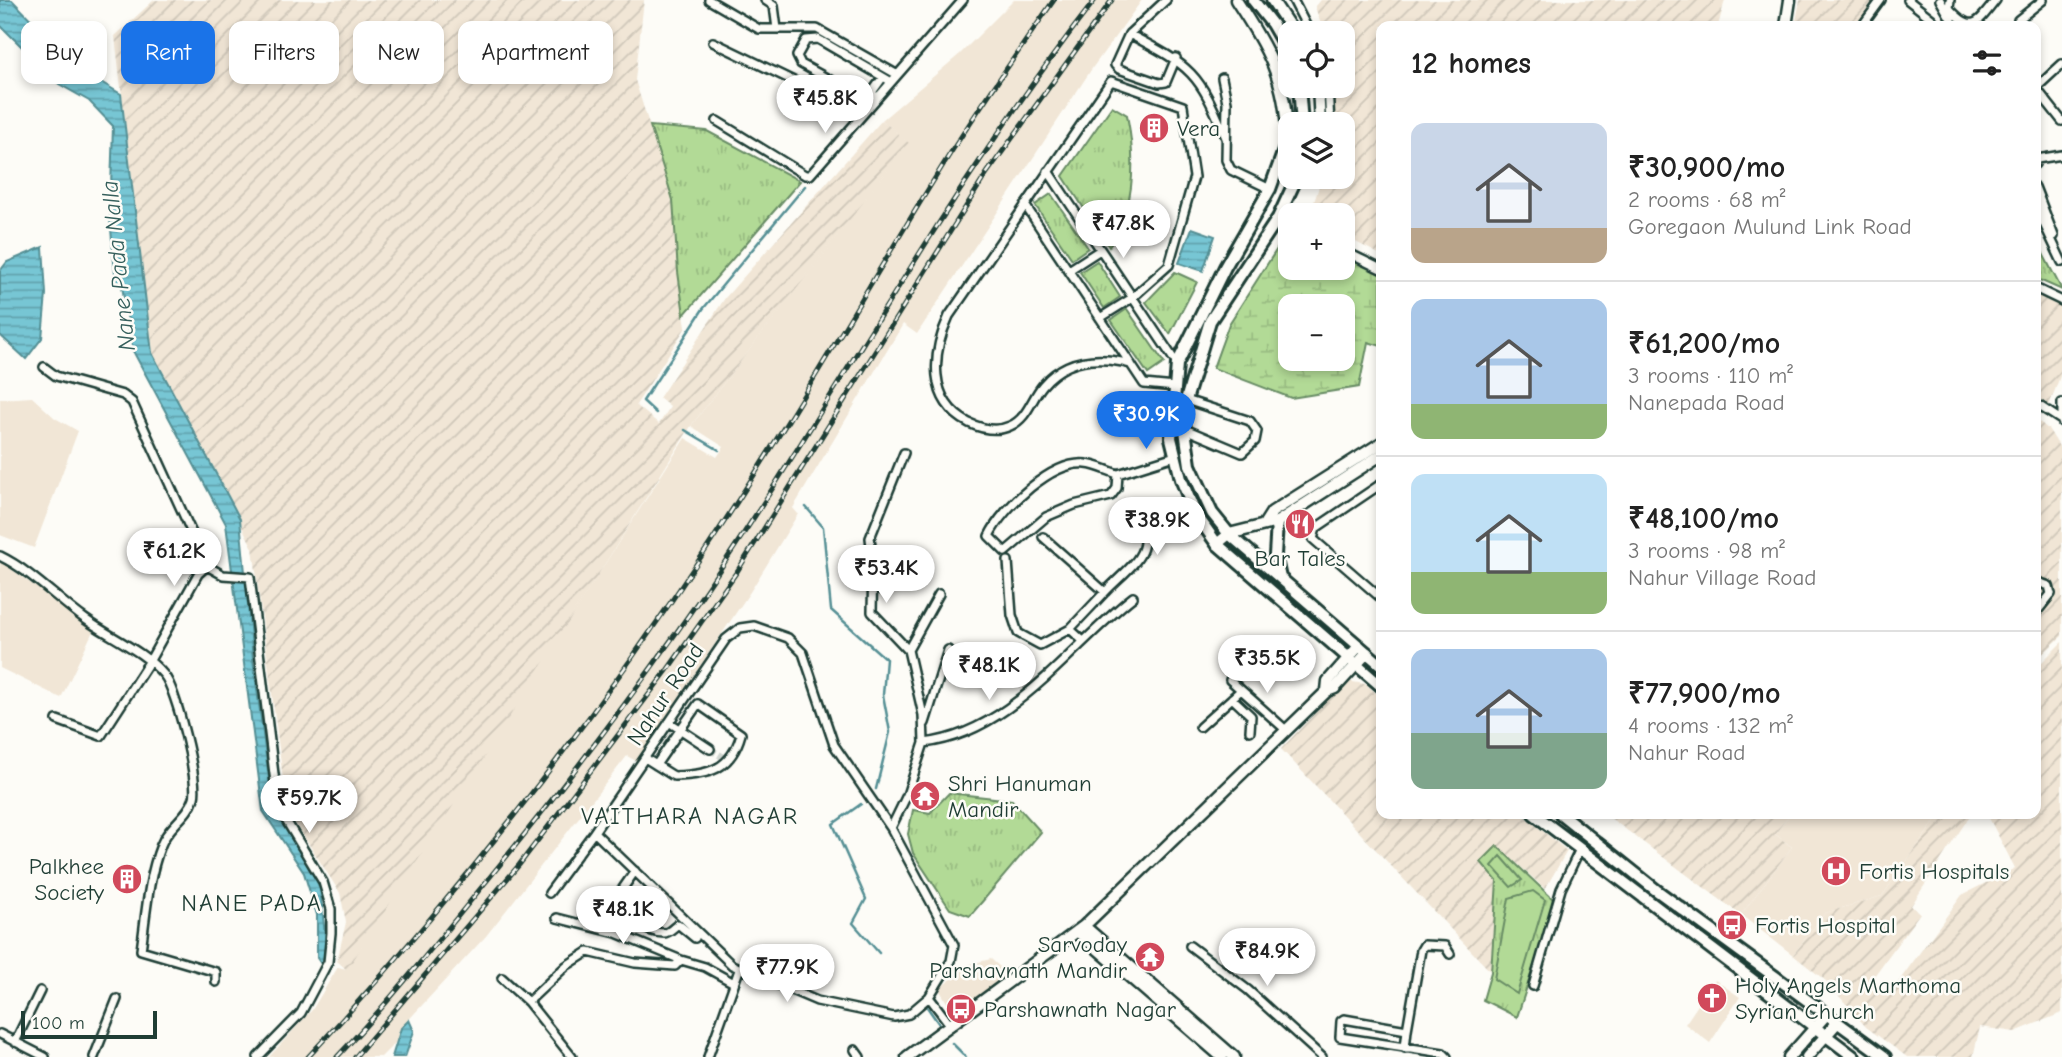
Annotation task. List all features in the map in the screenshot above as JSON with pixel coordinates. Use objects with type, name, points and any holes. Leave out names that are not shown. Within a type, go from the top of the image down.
[{"type":"main road","points":[[1253,0],[1278,34]]},
{"type":"main road","points":[[1278,165],[1270,189],[1225,267],[1177,364],[1171,438],[1195,513],[1217,544],[1376,682]]},
{"type":"main road","points":[[1278,218],[1210,321],[1186,400],[1184,429],[1190,465],[1212,513],[1229,534],[1376,661]]},
{"type":"main road","points":[[1271,522],[1280,578]]},
{"type":"main road","points":[[1541,819],[1580,849],[1652,895],[1885,1057]]},
{"type":"main road","points":[[1567,819],[1652,895],[1854,1057]]},
{"type":"street","points":[[709,0],[759,29],[817,29],[890,77]]},
{"type":"street","points":[[765,0],[775,6],[777,29]]},
{"type":"street","points":[[717,121],[805,175],[810,175],[862,114],[874,95],[963,0]]},
{"type":"street","points":[[1166,0],[1129,34],[1115,65],[1119,69],[1159,83],[1166,82],[1176,58]]},
{"type":"street","points":[[1236,0],[1272,59],[1282,85],[1285,112]]},
{"type":"street","points":[[1272,0],[1286,21]]},
{"type":"street","points":[[1293,0],[1304,21]]},
{"type":"street","points":[[1787,21],[1790,0]]},
{"type":"street","points":[[1866,21],[1881,0]]},
{"type":"street","points":[[1908,0],[1933,21]]},
{"type":"street","points":[[1940,0],[1952,21]]},
{"type":"street","points":[[1950,0],[1949,8],[1961,21]]},
{"type":"street","points":[[1980,21],[1996,0]]},
{"type":"street","points":[[2018,20],[2043,0]]},
{"type":"street","points":[[1129,34],[1176,58],[1195,74],[1226,138]]},
{"type":"street","points":[[874,95],[843,88],[798,62],[797,55],[806,40],[818,39],[890,77]]},
{"type":"street","points":[[713,42],[862,114]]},
{"type":"street","points":[[2041,83],[2062,64]]},
{"type":"street","points":[[1222,78],[1227,102],[1226,160],[1231,170],[1270,189]]},
{"type":"street","points":[[1100,318],[1132,299],[1169,265],[1194,177],[1184,106],[1111,81],[950,316],[939,340],[937,387],[947,406],[958,417],[979,428],[1009,426],[1023,418],[1043,385],[1061,369],[1083,360],[1131,363]]},
{"type":"street","points":[[2041,94],[2062,121]]},
{"type":"street","points":[[2041,158],[2062,155]]},
{"type":"street","points":[[1048,171],[1177,364]]},
{"type":"street","points":[[2041,203],[2062,262]]},
{"type":"street","points":[[1025,205],[1144,384],[1175,387]]},
{"type":"street","points":[[2041,215],[2053,235]]},
{"type":"street","points":[[1069,271],[1100,250]]},
{"type":"street","points":[[1355,256],[1376,267]]},
{"type":"street","points":[[2041,291],[2062,301]]},
{"type":"street","points":[[44,367],[56,376],[123,395],[132,402],[207,566],[223,575],[250,577],[278,807],[323,882],[331,909],[328,962],[301,1013],[258,1057]]},
{"type":"street","points":[[1184,429],[1242,453],[1255,441],[1257,431],[1250,421],[1186,400]]},
{"type":"street","points":[[2061,421],[2062,403]]},
{"type":"street","points":[[2041,407],[2061,421]]},
{"type":"street","points":[[1217,544],[1229,534],[1271,522],[1360,462],[1376,448]]},
{"type":"street","points":[[891,828],[907,795],[924,743],[924,727],[908,650],[872,612],[870,538],[904,453]]},
{"type":"street","points":[[1118,474],[1117,488],[1111,496],[1074,505],[1046,517],[1005,552],[989,536],[1015,501],[1061,467],[1086,464],[1118,474],[1175,456]]},
{"type":"street","points":[[1360,462],[1376,457]]},
{"type":"street","points":[[1376,487],[1316,528],[1313,539],[1376,594]]},
{"type":"street","points":[[1008,561],[1012,615],[1018,634],[1040,645],[1070,629],[1143,552],[1146,534],[1132,508]]},
{"type":"street","points":[[1043,537],[1105,593]]},
{"type":"street","points":[[0,555],[16,564],[87,621],[149,662],[164,675],[173,690],[181,715],[195,794],[188,812],[169,830],[161,844],[149,890],[141,950],[216,972],[216,982]]},
{"type":"street","points":[[57,720],[101,736],[149,662],[198,574],[207,566]]},
{"type":"street","points":[[2041,583],[2049,586],[2055,596],[2041,609]]},
{"type":"street","points":[[908,650],[939,594]]},
{"type":"street","points":[[924,743],[942,741],[966,732],[1018,701],[1082,640],[1133,597]]},
{"type":"street","name":"Nahur Road","points":[[754,626],[788,638],[803,653],[834,745],[891,828],[954,945],[951,961],[929,997],[909,1014],[894,1017],[817,1001],[739,970],[690,929],[594,832],[669,722],[726,639],[740,628],[754,626]]},
{"type":"street","points":[[1070,629],[1082,640]]},
{"type":"street","points":[[906,1057],[1080,928],[1327,691],[1335,688],[1363,649]]},
{"type":"street","points":[[924,727],[934,703],[948,650]]},
{"type":"street","points":[[1230,680],[1286,730]]},
{"type":"street","points":[[1200,727],[1241,690]]},
{"type":"street","points":[[1232,698],[1251,716]]},
{"type":"street","points":[[645,758],[656,765],[677,777],[717,769],[728,760],[741,734],[698,704],[656,765]]},
{"type":"street","points":[[1250,731],[1251,716],[1260,707]]},
{"type":"street","points":[[669,722],[710,749]]},
{"type":"street","points":[[549,893],[594,832]]},
{"type":"street","points":[[1533,986],[1561,889],[1580,849]]},
{"type":"street","points":[[635,871],[619,894],[628,915],[636,922],[662,932],[678,924],[690,929],[695,938]]},
{"type":"street","points":[[557,918],[616,933],[705,967],[734,983]]},
{"type":"street","points":[[1080,928],[1175,1011],[1222,1057]]},
{"type":"street","points":[[1405,1048],[1421,950],[1424,945],[1441,946],[1451,954]]},
{"type":"street","points":[[1190,946],[1248,990],[1322,1057]]},
{"type":"street","points":[[528,1002],[576,958],[588,952],[635,963],[676,966],[681,960]]},
{"type":"street","points":[[708,1057],[739,970]]},
{"type":"street","points":[[502,978],[528,1002],[572,1057]]},
{"type":"street","points":[[15,1042],[40,991]]},
{"type":"street","points":[[929,997],[951,1026]]},
{"type":"street","points":[[94,1057],[117,999]]},
{"type":"street","points":[[1175,1011],[1234,1057]]},
{"type":"street","points":[[1789,1057],[1826,1015]]},
{"type":"street","points":[[1407,1030],[1344,1019],[1339,1032],[1340,1037],[1443,1053],[1447,1057]]},
{"type":"street","points":[[1807,1057],[1837,1023]]},
{"type":"street","points":[[0,1034],[45,1057]]},
{"type":"shaded area","points":[[154,0],[644,0],[635,80],[673,200],[678,272],[686,327],[636,405],[659,424],[670,407],[659,398],[725,298],[882,120],[909,143],[691,426],[480,764],[347,970],[337,961],[346,922],[340,893],[287,810],[253,548],[152,353],[115,36],[121,30],[121,84],[215,84],[215,21],[131,21]]},
{"type":"shaded area","points":[[1014,0],[1142,0],[1093,67],[917,334],[903,324],[793,508],[798,514],[750,592],[636,761],[627,756],[486,936],[401,1028],[398,1040],[381,1057],[269,1057],[312,1010],[338,967],[347,969],[685,438],[717,457],[724,447],[691,426],[908,143],[882,120],[960,54]]},
{"type":"shaded area","points":[[1321,0],[1725,0],[1719,21],[1376,21],[1376,252],[1355,242],[1355,203],[1314,203],[1318,189],[1355,189],[1355,112],[1333,112],[1335,98],[1355,98],[1355,21],[1320,21],[1315,7]]},
{"type":"shaded area","points":[[1800,0],[1883,0],[1870,21],[1796,21]]},
{"type":"shaded area","points":[[2041,297],[2062,306],[2062,371],[2049,406],[2041,401]]},
{"type":"shaded area","points":[[32,397],[55,418],[78,431],[34,548],[0,535],[0,399]]},
{"type":"shaded area","points":[[2041,423],[2049,430],[2062,451],[2062,636],[2041,655]]},
{"type":"shaded area","points":[[0,561],[94,629],[61,698],[0,668]]},
{"type":"shaded area","points":[[2062,642],[2062,1013],[2015,1032],[1980,1027],[1973,1057],[1907,1057],[1866,1027],[1826,981],[1793,955],[1825,913],[1882,896],[1936,819],[1968,819],[1911,906],[1920,913],[1866,987],[1888,996],[1962,895],[2015,868],[1990,819],[2041,819],[2041,663]]},
{"type":"shaded area","points":[[1346,681],[1365,684],[1376,693],[1376,819],[1528,819],[1567,851],[1545,889],[1498,846],[1482,861],[1497,880],[1491,972],[1281,749]]},
{"type":"shaded area","points":[[1612,819],[1786,819],[1775,834],[1792,847],[1741,915]]},
{"type":"shaded area","name":"Fortis Hospitals","points":[[1786,819],[1936,819],[1882,896],[1825,913],[1793,955],[1741,915],[1792,847],[1775,834]]},
{"type":"shaded area","points":[[991,959],[1009,975],[955,1016],[939,989],[970,964]]},
{"type":"shaded area","points":[[1715,980],[1740,997],[1710,1043],[1685,1024]]},
{"type":"green space","points":[[1112,106],[1127,115],[1132,149],[1132,183],[1124,216],[1109,247],[1063,176]]},
{"type":"green space","points":[[650,126],[707,131],[800,181],[684,315],[673,200]]},
{"type":"green space","points":[[1051,194],[1088,248],[1072,259],[1035,205]]},
{"type":"green space","points":[[1278,247],[1278,280],[1355,280],[1355,260],[1376,271],[1376,344],[1368,342],[1359,387],[1291,398],[1213,368],[1229,324]]},
{"type":"green space","points":[[2041,250],[2062,290],[2041,281]]},
{"type":"green space","points":[[1097,261],[1120,297],[1104,308],[1080,272]]},
{"type":"green space","points":[[1175,272],[1197,282],[1170,334],[1146,302]]},
{"type":"green space","points":[[1127,309],[1164,363],[1148,374],[1111,320]]},
{"type":"green space","points":[[949,793],[1012,800],[1041,832],[970,916],[950,909],[913,853],[908,834],[913,810],[930,813]]},
{"type":"green space","points":[[1497,846],[1555,901],[1517,1017],[1483,1000],[1491,972],[1497,881],[1481,862]]},
{"type":"green space","points":[[1501,856],[1522,880],[1511,887],[1492,866]]},
{"type":"green space","points":[[1533,891],[1545,900],[1517,994],[1494,979],[1509,898]]},
{"type":"water","points":[[0,0],[12,0],[32,21],[21,21],[21,46],[0,25]]},
{"type":"water","name":"Nane Pada Nalla","points":[[59,84],[104,84],[121,94],[152,353],[240,519],[253,659],[272,801],[320,886],[327,955],[321,964],[317,958],[317,915],[304,873],[263,811],[226,524],[133,351],[122,286],[116,284],[110,218],[113,126],[89,101]]},
{"type":"water","points":[[1192,228],[1215,236],[1203,271],[1179,263]]},
{"type":"water","points":[[43,247],[46,294],[42,338],[26,359],[0,335],[0,271],[7,262]]},
{"type":"water","points":[[409,1020],[414,1031],[405,1057],[392,1057],[401,1028]]},
{"type":"waterway","points":[[656,413],[643,401],[703,309],[805,186]]},
{"type":"waterway","points":[[685,430],[719,450]]},
{"type":"waterway","points":[[806,507],[823,527],[831,610],[886,659],[883,695],[890,732],[876,789]]},
{"type":"waterway","points":[[861,804],[833,824],[866,899],[853,923],[879,953]]},
{"type":"waterway","points":[[925,1004],[941,1027]]},
{"type":"waterway","points":[[952,1043],[966,1057]]},
{"type":"tunnel","points":[[710,749],[726,759]]},
{"type":"railway","points":[[308,1057],[468,873],[569,744],[664,612],[740,497],[948,157],[1054,0]]},
{"type":"railway","points":[[337,1057],[412,972],[524,835],[672,639],[741,538],[968,178],[1051,58],[1095,0]]},
{"type":"railway","points":[[355,1057],[519,865],[666,672],[738,570],[987,173],[1112,0]]},
{"type":"place","name":"Vera","points":[[1154,128]]},
{"type":"place","name":"Bar Tales","points":[[1300,524]]},
{"type":"place","name":"Shri Hanuman Mandir","points":[[925,796]]},
{"type":"place","name":"Fortis Hospitals","points":[[1836,871]]},
{"type":"place","name":"Palkhee Society","points":[[127,879]]},
{"type":"place","name":"Fortis Hospital","points":[[1732,925]]},
{"type":"place","name":"Sarvoday Parshavnath Mandir","points":[[1150,957]]},
{"type":"place","name":"Holy Angels Marthoma Syrian Church","points":[[1712,998]]},
{"type":"place","name":"Parshawnath Nagar","points":[[961,1009]]},
{"type":"district","name":"VAITHARA NAGAR","points":[[690,816]]},
{"type":"district","name":"NANE PADA","points":[[252,903]]}]
